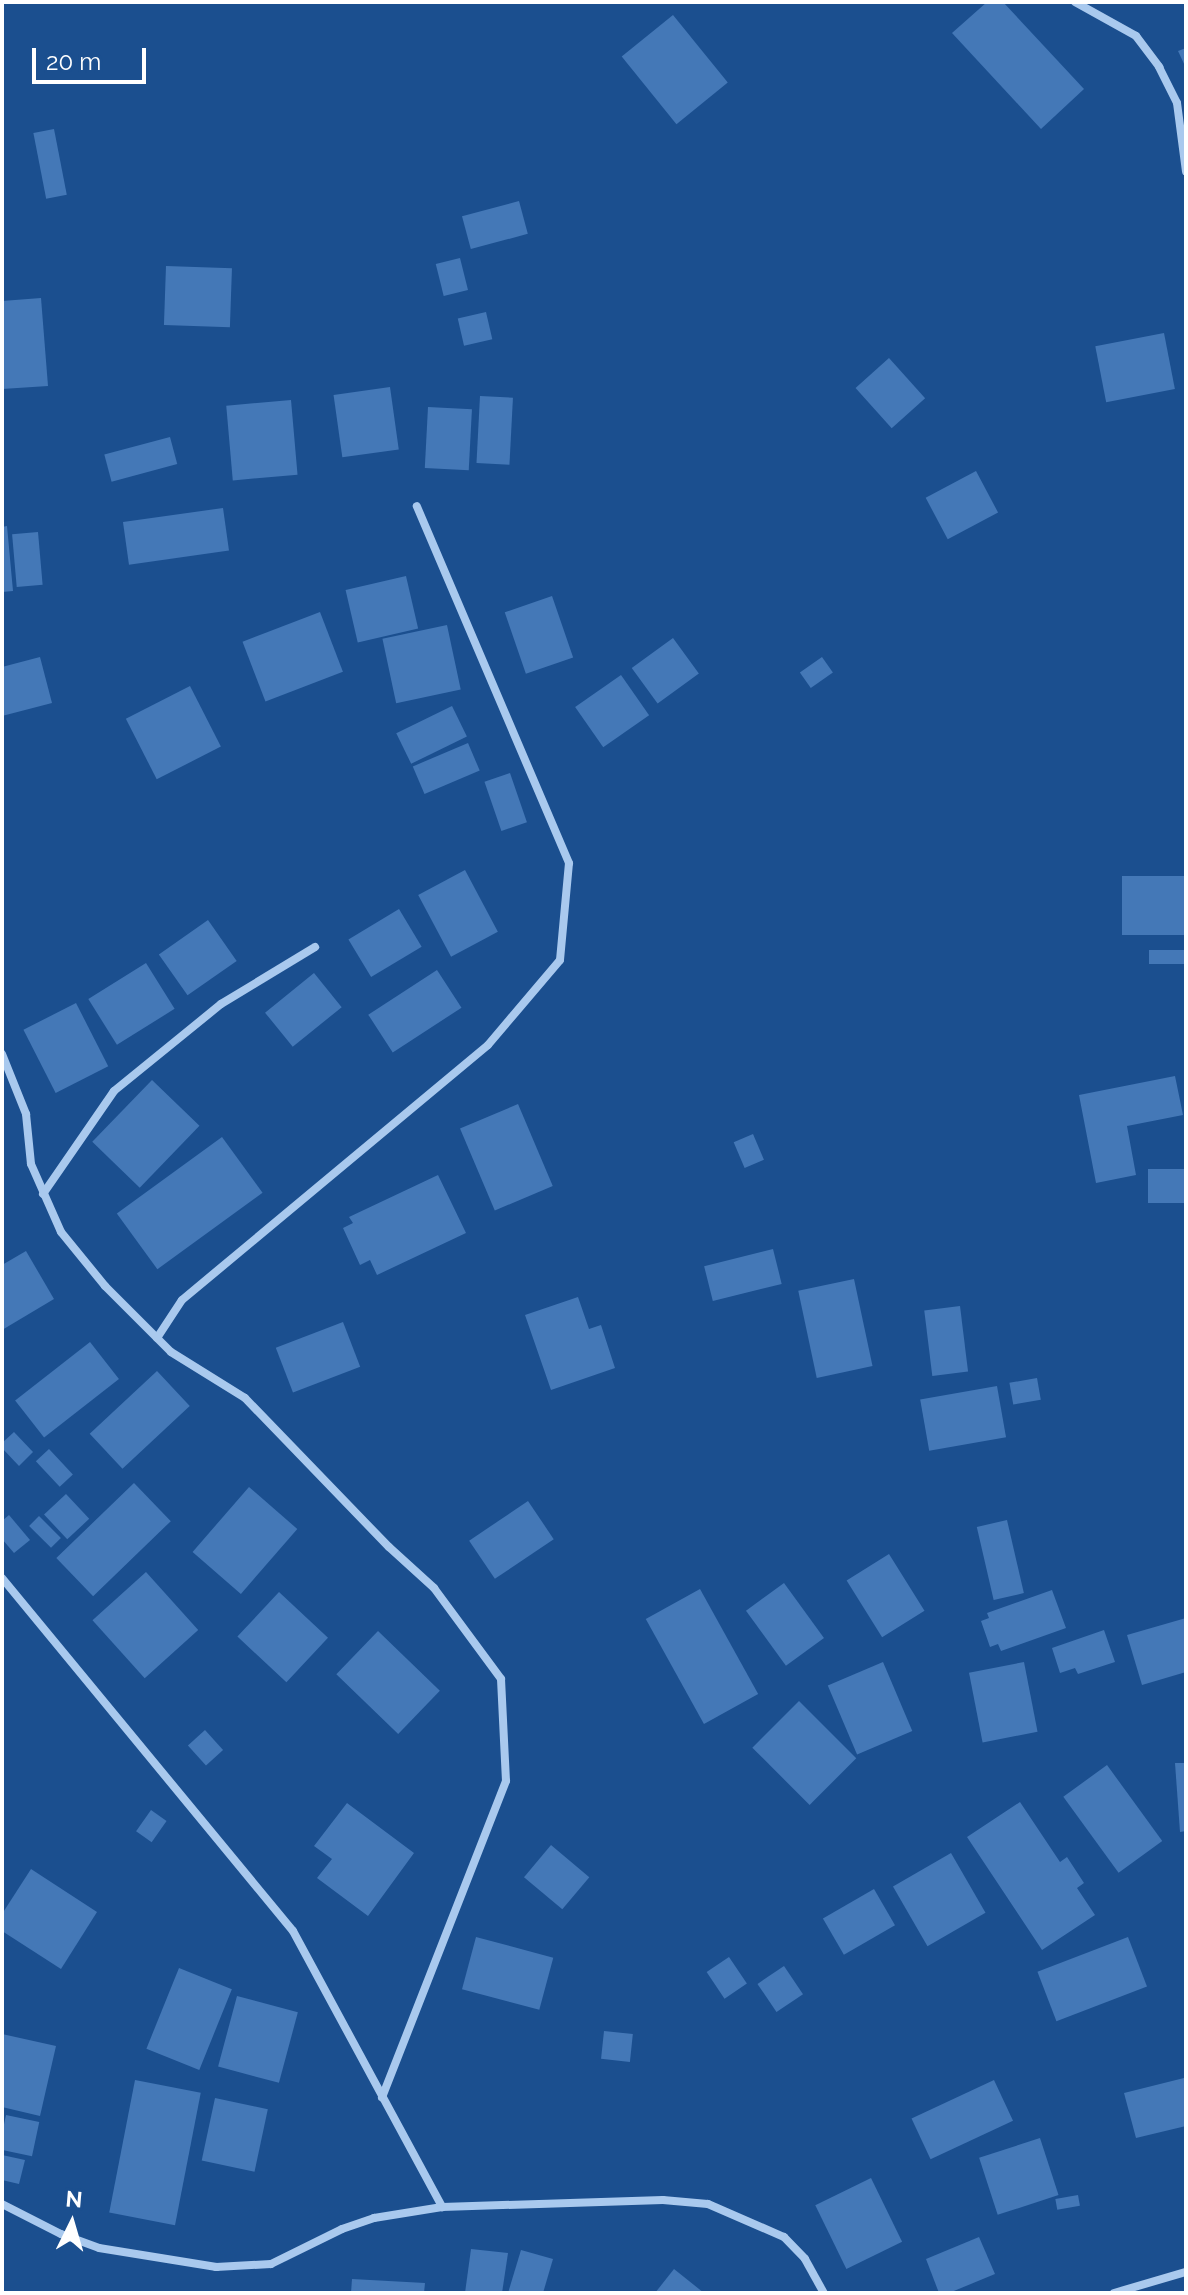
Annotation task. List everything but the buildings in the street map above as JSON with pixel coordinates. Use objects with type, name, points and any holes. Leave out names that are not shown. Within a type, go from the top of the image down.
[{"type":"street","points":[[1075,2],[1136,36],[1159,67],[1177,103],[1186,171]]},
{"type":"street","points":[[157,1338],[182,1300],[488,1045],[560,960],[569,863],[417,506]]},
{"type":"street","points":[[43,1194],[114,1091],[221,1004],[315,947]]},
{"type":"street","points":[[4,1061],[26,1114],[31,1164],[43,1194],[70,1243],[105,1286],[171,1352],[245,1398],[434,1588],[501,1679],[506,1781],[382,2098]]},
{"type":"street","points":[[2,1578],[293,1931],[442,2207]]},
{"type":"street","points":[[2,2204],[61,2234],[99,2248],[216,2267],[271,2264],[342,2229],[374,2218],[442,2207],[663,2200],[708,2204],[784,2237],[805,2259],[824,2293]]},
{"type":"street","points":[[1114,2293],[1186,2272]]}]
